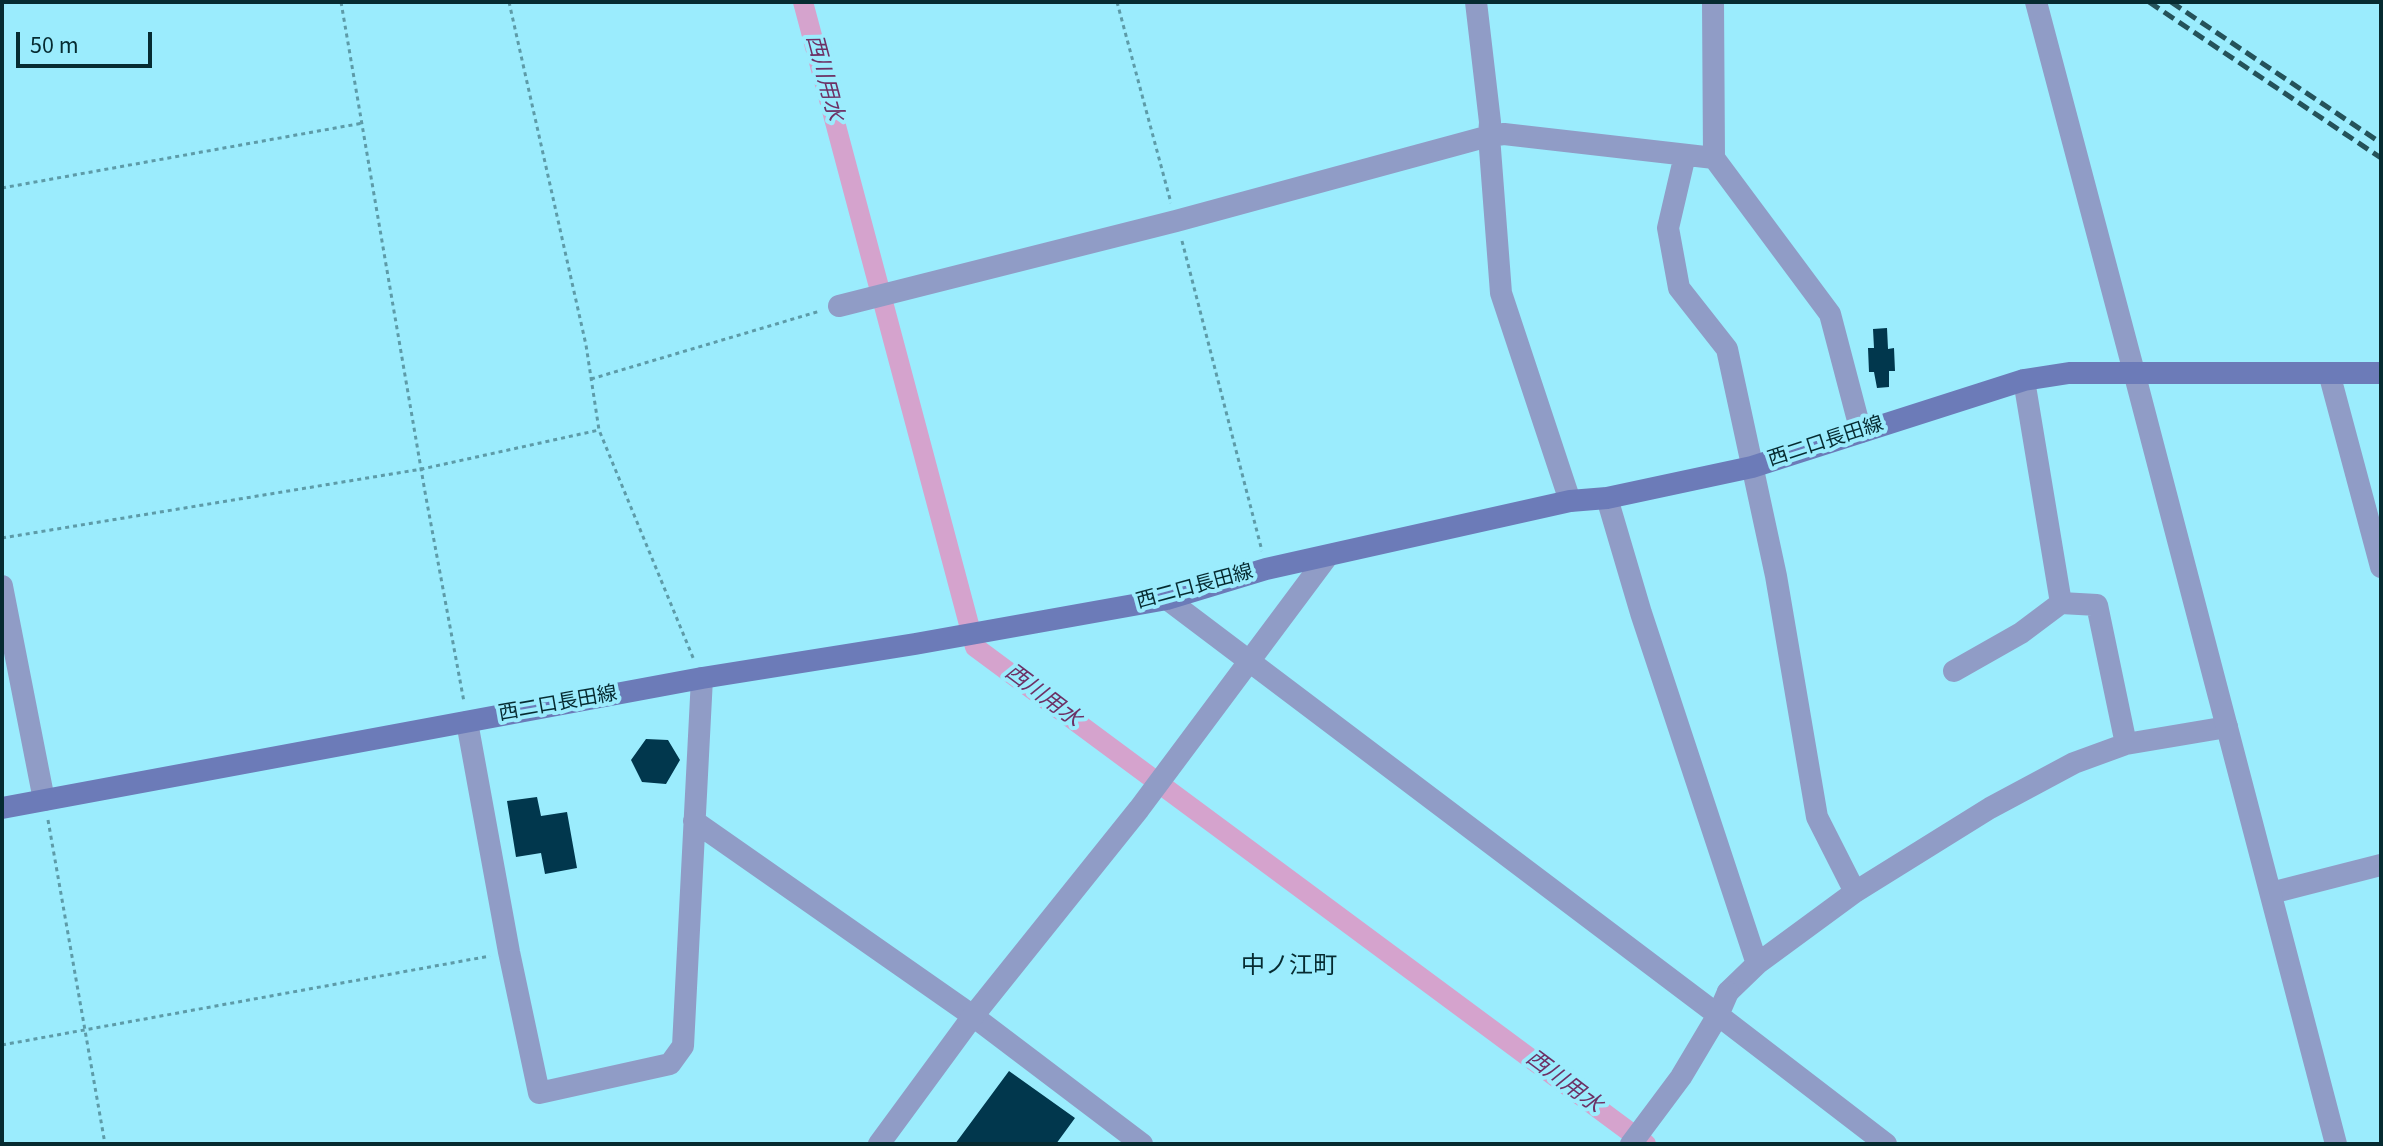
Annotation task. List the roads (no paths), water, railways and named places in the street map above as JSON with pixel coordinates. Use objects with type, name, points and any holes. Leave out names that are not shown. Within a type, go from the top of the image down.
[{"type":"main road","name":"西二口長田線","points":[[2,808],[702,678],[1167,599],[1266,569],[1570,501],[1607,498],[1752,467],[2024,380],[2069,373],[2381,373]]},
{"type":"street","points":[[1476,2],[1490,122],[1501,293],[1570,501]]},
{"type":"street","points":[[1713,2],[1714,158],[1830,314],[1861,432]]},
{"type":"street","points":[[2036,2],[2336,1144]]},
{"type":"street","points":[[839,306],[1176,221],[1489,136],[1504,134],[1714,158]]},
{"type":"street","points":[[1685,155],[1668,228],[1679,288],[1727,349],[1776,576],[1817,817],[1855,892]]},
{"type":"street","points":[[2329,373],[2381,567]]},
{"type":"street","points":[[2024,380],[2061,603]]},
{"type":"street","points":[[1607,498],[1757,964]]},
{"type":"street","points":[[879,1144],[973,1016],[1139,809],[1327,557]]},
{"type":"street","points":[[2,586],[44,800]]},
{"type":"street","points":[[1167,599],[1886,1144]]},
{"type":"street","points":[[1954,671],[2021,633],[2061,603],[2097,605],[2126,744]]},
{"type":"street","points":[[467,722],[509,952],[539,1093],[670,1064],[683,1046],[702,678]]},
{"type":"street","points":[[1631,1144],[1681,1077],[1728,992],[1757,964],[1855,892],[1990,808],[2074,763],[2126,744],[2227,727]]},
{"type":"street","points":[[694,821],[973,1016],[1142,1144]]},
{"type":"street","points":[[2271,893],[2381,865]]},
{"type":"waterway","name":"西川用水","points":[[803,2],[975,647],[1646,1144]]},
{"type":"railway","points":[[2149,2],[2381,158]]},
{"type":"railway","points":[[2171,2],[2381,143]]},
{"type":"district","name":"中ノ江町","points":[[1289,968]]}]
